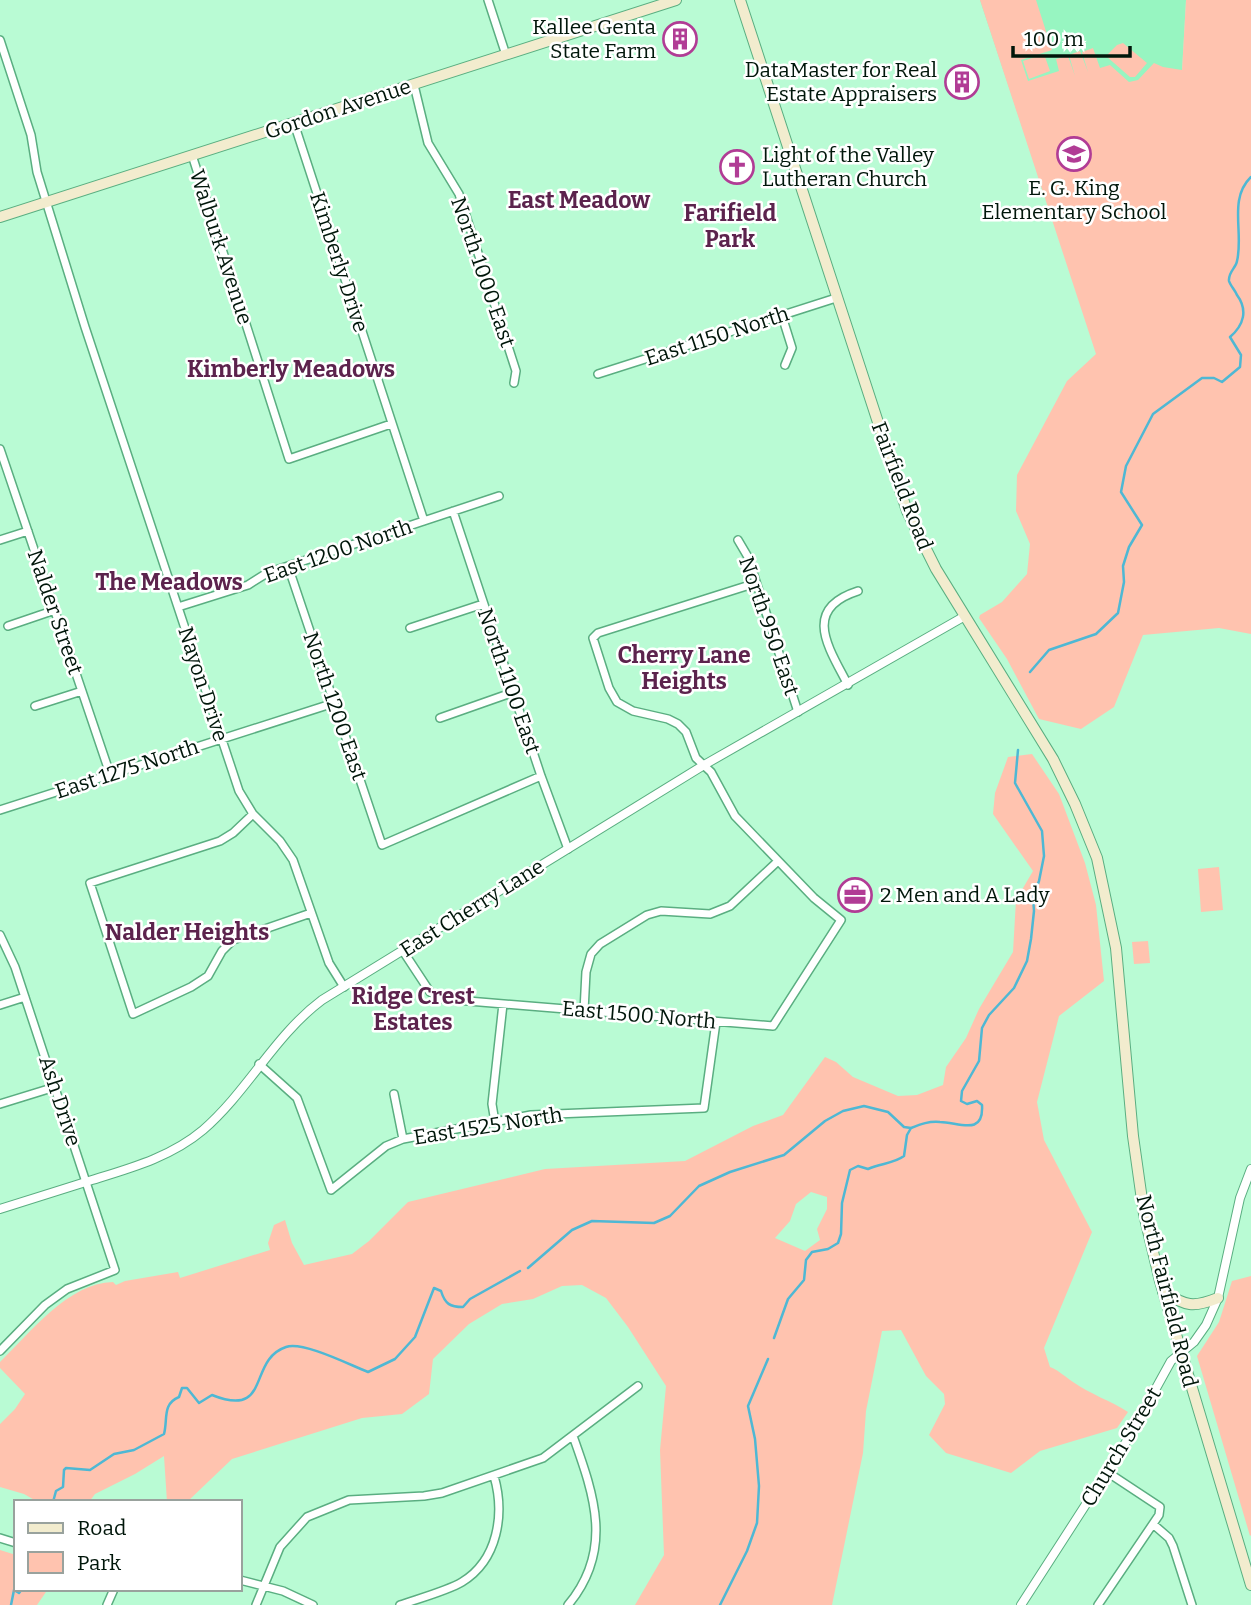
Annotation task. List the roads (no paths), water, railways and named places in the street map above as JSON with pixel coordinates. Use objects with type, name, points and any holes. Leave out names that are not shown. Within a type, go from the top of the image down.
[{"type":"main road","name":"Gordon Avenue","points":[[0,217],[675,0]]},
{"type":"main road","name":"Fairfield Road","points":[[740,0],[907,511],[936,569],[1028,716],[1075,804],[1097,859],[1116,948]]},
{"type":"main road","name":"North Fairfield Road","points":[[1116,948],[1135,1149],[1144,1214],[1163,1292],[1251,1585]]},
{"type":"main road","points":[[1163,1292],[1189,1305],[1204,1304],[1218,1298]]},
{"type":"street","points":[[488,0],[506,55]]},
{"type":"street","name":"Nayon Drive","points":[[0,40],[31,135],[37,172],[89,340],[239,791],[253,814],[280,841],[293,860],[329,963],[344,987]]},
{"type":"street","name":"North 1000 East","points":[[414,85],[428,143],[459,194],[516,372],[514,383]]},
{"type":"street","name":"Kimberly Drive","points":[[294,123],[424,521]]},
{"type":"street","name":"Walburk Avenue","points":[[192,155],[289,459],[391,424]]},
{"type":"street","name":"East 1150 North","points":[[598,374],[836,298]]},
{"type":"street","points":[[782,316],[792,348],[785,365]]},
{"type":"street","name":"Nalder Street","points":[[0,451],[110,775]]},
{"type":"street","name":"East 1200 North","points":[[178,607],[248,584],[267,573],[499,496]]},
{"type":"street","name":"North 1100 East","points":[[453,511],[568,849]]},
{"type":"street","points":[[0,540],[28,531]]},
{"type":"street","name":"North 950 East","points":[[738,540],[748,557],[798,712]]},
{"type":"street","name":"North 1200 East","points":[[288,566],[382,845],[541,776]]},
{"type":"street","points":[[584,1011],[586,972],[591,954],[600,944],[647,915],[661,911],[710,914],[730,906],[778,861],[735,816],[712,772],[696,758],[686,732],[678,724],[633,711],[617,702],[609,688],[593,638],[598,633],[756,583]]},
{"type":"street","points":[[848,685],[826,643],[824,622],[834,602],[858,591]]},
{"type":"street","points":[[410,628],[483,604]]},
{"type":"street","points":[[8,626],[55,610]]},
{"type":"street","name":"East Cherry Lane","points":[[0,1209],[148,1162],[185,1143],[222,1110],[304,1013],[704,765],[965,616]]},
{"type":"street","points":[[35,706],[82,691]]},
{"type":"street","points":[[440,718],[514,692]]},
{"type":"street","name":"East 1275 North","points":[[0,810],[334,703]]},
{"type":"street","points":[[253,814],[220,841],[90,883],[133,1014],[191,987],[208,976],[222,951],[233,940],[311,913]]},
{"type":"street","name":"East 1500 North","points":[[403,951],[430,992],[444,999],[773,1026],[841,920],[814,898],[778,861]]},
{"type":"street","name":"Ash Drive","points":[[0,935],[15,967],[115,1270],[67,1289],[45,1305],[0,1351]]},
{"type":"street","points":[[0,1005],[25,998]]},
{"type":"street","points":[[495,1122],[492,1104],[503,1004]]},
{"type":"street","name":"East 1525 North","points":[[259,1064],[297,1098],[331,1190],[386,1146],[403,1139],[531,1115],[704,1108],[716,1022]]},
{"type":"street","points":[[0,1104],[55,1087]]},
{"type":"street","points":[[394,1094],[403,1139]]},
{"type":"street","name":"Church Street","points":[[1021,1605],[1128,1439],[1171,1361],[1194,1342],[1206,1325],[1218,1298],[1240,1198],[1251,1169]]},
{"type":"street","points":[[256,1605],[280,1546],[307,1517],[349,1500],[442,1493],[542,1458],[638,1386]]},
{"type":"street","points":[[568,1605],[586,1577],[597,1544],[597,1516],[591,1486],[573,1436]]},
{"type":"street","points":[[1098,1605],[1159,1515],[1160,1507],[1107,1472]]},
{"type":"street","points":[[400,1605],[461,1583],[484,1561],[498,1531],[500,1497],[494,1476]]},
{"type":"street","points":[[1153,1524],[1169,1538],[1173,1546],[1192,1605]]},
{"type":"street","points":[[242,1580],[264,1585],[313,1605]]},
{"type":"waterway","points":[[1030,672],[1049,650],[1096,634],[1118,613],[1124,582],[1123,566],[1129,547],[1142,525],[1121,492],[1126,466],[1153,414],[1202,378],[1214,378],[1222,382],[1240,367],[1241,355],[1230,337],[1239,327],[1243,306],[1229,278],[1239,250],[1240,195],[1251,177]]},
{"type":"waterway","points":[[911,1128],[932,1122],[968,1126],[979,1121],[982,1105],[977,1101],[967,1104],[961,1101],[962,1091],[979,1061],[982,1028],[989,1015],[1014,988],[1027,961],[1034,911],[1033,897],[1044,856],[1042,831],[1015,783],[1018,750]]},
{"type":"waterway","points":[[528,1268],[572,1230],[592,1221],[654,1223],[670,1216],[699,1186],[730,1172],[784,1155],[825,1121],[843,1111],[864,1106],[888,1112],[904,1127],[911,1128]]},
{"type":"waterway","points":[[774,1338],[788,1299],[804,1280],[806,1260],[812,1252],[828,1249],[838,1243],[842,1203],[850,1170],[858,1166],[868,1169],[904,1156],[907,1135],[911,1128]]},
{"type":"waterway","points":[[54,1500],[56,1491],[63,1487],[66,1468],[90,1470],[114,1454],[134,1450],[164,1434],[168,1408],[179,1397],[182,1388],[187,1388],[199,1403],[212,1395],[231,1400],[243,1399],[251,1394],[266,1363],[274,1354],[294,1346],[315,1350],[368,1372],[395,1359],[415,1337],[434,1288],[441,1291],[449,1304],[463,1307],[470,1299],[520,1271]]},
{"type":"waterway","points":[[720,1605],[747,1551],[757,1523],[759,1486],[755,1439],[748,1406],[768,1359]]},
{"type":"waterway","points":[[11,1605],[14,1590]]},
{"type":"waterway","points":[[16,1591],[20,1591]]},
{"type":"place","name":"Kallee Genta State Farm","points":[[680,39]]},
{"type":"place","name":"DataMaster for Real Estate Appraisers","points":[[962,82]]},
{"type":"place","name":"E. G. King Elementary School","points":[[1074,154]]},
{"type":"place","name":"Light of the Valley Lutheran Church","points":[[737,167]]},
{"type":"place","name":"2 Men and A Lady","points":[[855,895]]},
{"type":"district","name":"East Meadow","points":[[579,200]]},
{"type":"district","name":"Farifield Park","points":[[730,226]]},
{"type":"district","name":"Kimberly Meadows","points":[[291,369]]},
{"type":"district","name":"The Meadows","points":[[169,582]]},
{"type":"district","name":"Cherry Lane Heights","points":[[684,668]]},
{"type":"district","name":"Nalder Heights","points":[[187,932]]},
{"type":"district","name":"Ridge Crest Estates","points":[[413,1009]]}]
